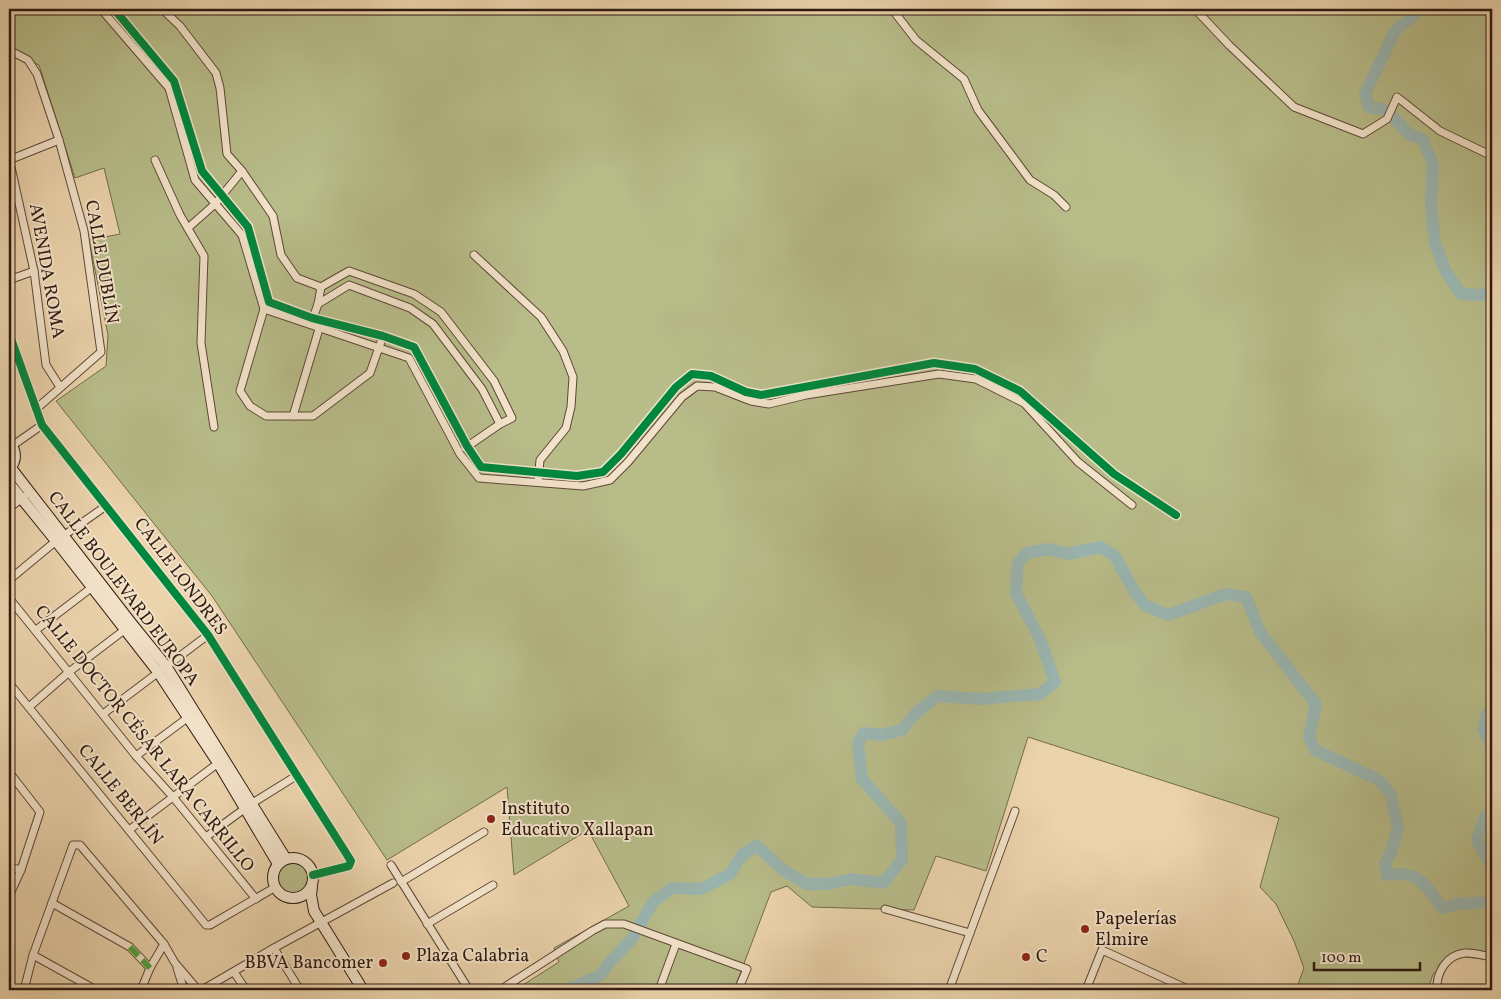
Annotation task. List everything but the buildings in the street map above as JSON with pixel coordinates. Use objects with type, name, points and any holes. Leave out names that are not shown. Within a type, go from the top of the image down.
[{"type":"main road","points":[[10,444],[15,457],[10,468]]},
{"type":"main road","name":"CALLE BOULEVARD EUROPA","points":[[10,468],[26,495],[162,669],[282,861]]},
{"type":"main road","name":"CALLE BOULEVARD EUROPA","points":[[9,483],[26,495]]},
{"type":"main road","points":[[312,887],[304,895],[297,898],[284,897],[274,888],[272,876],[282,861],[293,858],[306,863],[313,875],[312,887],[310,895],[314,911]]},
{"type":"main road","points":[[297,898],[314,911],[363,990]]},
{"type":"street","points":[[101,9],[169,88],[195,180],[242,235],[264,309],[240,391],[250,406],[266,416],[313,416],[370,373],[383,336]]},
{"type":"street","points":[[108,17],[116,9],[174,80],[202,171],[248,227],[270,302],[312,318],[383,336],[414,347],[467,446],[481,467],[577,476],[604,472],[622,454],[676,387],[692,374],[711,376],[746,392],[761,395],[934,363],[975,369],[1020,391],[1114,474],[1176,515]]},
{"type":"street","points":[[162,9],[180,26],[216,73],[220,88],[227,154],[273,216],[282,254],[297,278],[321,287]]},
{"type":"street","points":[[892,9],[916,40],[964,79],[978,110],[1030,180],[1054,195],[1066,206]]},
{"type":"street","points":[[1195,9],[1229,45],[1294,107],[1363,134],[1387,119],[1397,97],[1440,131],[1492,156]]},
{"type":"street","name":"CALLE DUBLÍN","points":[[9,50],[28,60],[37,74],[59,140],[84,230],[101,352],[36,409]]},
{"type":"street","points":[[9,159],[59,140]]},
{"type":"street","name":"AVENIDA ROMA","points":[[9,159],[34,271],[46,365],[60,387]]},
{"type":"street","points":[[155,160],[180,215],[204,256],[201,343],[214,427]]},
{"type":"street","points":[[188,228],[215,204],[242,172]]},
{"type":"street","points":[[474,255],[541,316],[563,351],[573,377],[571,407],[566,428],[540,460],[538,482]]},
{"type":"street","points":[[9,280],[34,271]]},
{"type":"street","points":[[321,287],[349,271],[414,294],[441,312],[494,381],[512,418],[467,446],[460,454]]},
{"type":"street","points":[[318,304],[349,285],[410,308],[433,324],[482,389],[500,424]]},
{"type":"street","points":[[311,326],[321,287]]},
{"type":"street","points":[[264,309],[409,358],[460,454],[479,478],[584,486],[610,480],[628,462],[682,397],[697,386],[715,387],[751,401],[769,404],[806,394],[939,374],[976,379],[1024,403],[1078,462],[1132,505]]},
{"type":"street","points":[[294,416],[319,329]]},
{"type":"street","name":"CALLE LONDRES","points":[[9,333],[11,344],[42,425],[208,635],[351,861],[349,866],[313,875]]},
{"type":"street","points":[[10,444],[42,425]]},
{"type":"street","points":[[9,508],[26,495]]},
{"type":"street","points":[[9,580],[60,538],[106,506]]},
{"type":"street","points":[[36,630],[95,584]]},
{"type":"street","name":"CALLE DOCTOR CÉSAR LARA CARRILLO","points":[[9,598],[136,756],[173,797],[256,899]]},
{"type":"street","points":[[29,708],[69,672],[129,627]]},
{"type":"street","points":[[103,714],[208,635]]},
{"type":"street","name":"CALLE BERLÍN","points":[[9,683],[206,925],[210,925],[256,899]]},
{"type":"street","points":[[136,756],[192,715]]},
{"type":"street","points":[[129,830],[221,761]]},
{"type":"street","points":[[9,772],[40,812],[21,870],[9,896]]},
{"type":"street","points":[[206,837],[247,806],[296,776]]},
{"type":"street","points":[[957,990],[949,989],[1014,811]]},
{"type":"street","points":[[401,882],[484,832]]},
{"type":"street","points":[[24,990],[33,956],[73,845],[76,844],[80,845],[164,944],[175,963],[198,990]]},
{"type":"street","points":[[391,865],[469,990]]},
{"type":"street","points":[[9,867],[21,870]]},
{"type":"street","points":[[202,990],[393,883]]},
{"type":"street","points":[[427,924],[493,885]]},
{"type":"street","points":[[256,899],[274,888]]},
{"type":"street","points":[[52,903],[130,947],[150,968]]},
{"type":"street","points":[[885,909],[970,933]]},
{"type":"street","points":[[500,990],[605,924],[624,924],[747,970],[738,990]]},
{"type":"street","points":[[140,990],[164,944]]},
{"type":"street","points":[[659,990],[676,944]]},
{"type":"street","points":[[274,948],[300,990]]},
{"type":"street","points":[[1086,990],[1102,950],[1190,990]]},
{"type":"street","points":[[1437,990],[1436,982],[1439,973],[1444,965],[1454,957],[1465,953],[1492,957]]},
{"type":"street","points":[[33,956],[96,990]]},
{"type":"street","points":[[175,963],[184,990]]},
{"type":"street","points":[[234,972],[246,990]]},
{"type":"green space","points":[[9,9],[1492,9],[1492,960],[1457,956],[1433,974],[1428,990],[1296,990],[1304,968],[1294,941],[1276,904],[1260,887],[1279,818],[1028,737],[986,871],[936,856],[914,910],[812,907],[787,886],[771,892],[734,990],[515,990],[559,962],[554,948],[629,906],[588,830],[514,875],[507,787],[387,860],[212,596],[56,401],[106,366],[108,335],[89,240],[120,234],[104,168],[75,178],[39,65],[9,51]]},
{"type":"green space","points":[[294,863],[300,864],[305,868],[309,873],[309,885],[305,890],[300,894],[294,895],[288,894],[283,890],[279,885],[278,879],[279,873],[283,868],[288,864]]},
{"type":"waterway","points":[[1408,9],[1414,15],[1395,31],[1365,94],[1369,107],[1386,110],[1409,134],[1423,140],[1433,164],[1431,205],[1435,243],[1445,270],[1461,294],[1483,295],[1492,288]]},
{"type":"waterway","points":[[566,990],[601,975],[609,963],[632,939],[653,902],[672,888],[701,889],[730,874],[743,854],[757,846],[783,870],[807,884],[829,884],[851,879],[883,883],[902,860],[901,823],[862,779],[858,743],[864,733],[881,735],[902,730],[917,712],[938,696],[980,699],[1040,694],[1055,682],[1040,639],[1016,593],[1018,563],[1027,553],[1048,549],[1067,554],[1101,547],[1115,556],[1136,594],[1146,606],[1168,615],[1226,594],[1246,597],[1260,632],[1316,704],[1309,737],[1315,750],[1379,780],[1391,795],[1398,828],[1391,852],[1385,864],[1387,875],[1398,874],[1414,877],[1426,886],[1442,908],[1457,904],[1492,902]]},
{"type":"waterway","points":[[1492,710],[1488,713],[1483,729],[1492,745]]},
{"type":"waterway","points":[[1492,811],[1485,817],[1477,840],[1492,867]]},
{"type":"marked path","points":[[130,947],[150,968]]},
{"type":"cycle path","points":[[114,9],[174,81],[202,171],[248,227],[269,302],[312,318],[383,336],[414,347],[467,446],[481,467],[577,476],[603,472],[621,454],[676,387],[692,374],[711,376],[746,392],[761,395],[934,363],[975,369],[1020,391],[1114,474],[1176,515]]},
{"type":"cycle path","points":[[9,333],[42,425],[208,635],[351,861],[349,866],[313,875]]},
{"type":"place","name":"Instituto Educativo Xallapan","points":[[491,819]]},
{"type":"place","name":"Papelerías Elmire","points":[[1085,929]]},
{"type":"place","name":"Plaza Calabria","points":[[406,956]]},
{"type":"place","name":"C","points":[[1026,957]]},
{"type":"place","name":"BBVA Bancomer","points":[[383,963]]}]
